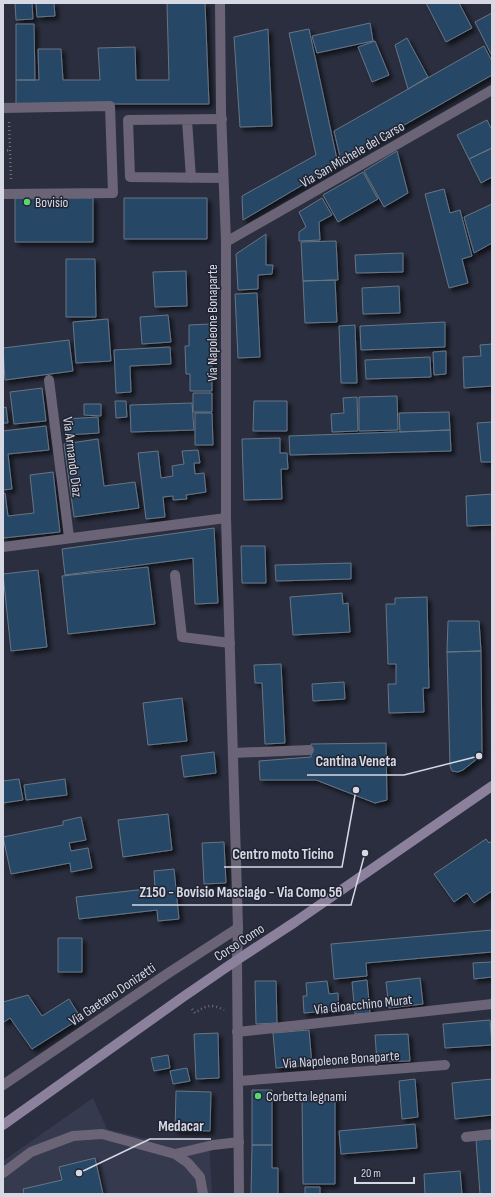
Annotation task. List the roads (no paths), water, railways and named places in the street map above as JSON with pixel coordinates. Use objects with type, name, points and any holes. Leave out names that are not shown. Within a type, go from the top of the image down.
[{"type":"main road","name":"Corso Como","points":[[3,1125],[183,997],[295,922],[492,786]]},
{"type":"street","name":"Via Napoleone Bonaparte","points":[[220,3],[223,178],[226,242],[226,518],[238,928],[237,1032],[239,1081],[239,1194]]},
{"type":"street","name":"Via San Michele del Carso","points":[[226,242],[491,94]]},
{"type":"street","points":[[3,108],[110,106],[113,177],[113,193],[3,194]]},
{"type":"street","points":[[222,119],[128,120],[130,177],[223,178]]},
{"type":"street","points":[[188,120],[191,178]]},
{"type":"street","name":"Via Armando Diaz","points":[[49,380],[69,537]]},
{"type":"street","points":[[3,547],[69,537],[226,518]]},
{"type":"street","points":[[175,575],[182,637],[230,643]]},
{"type":"street","points":[[233,753],[308,750]]},
{"type":"street","name":"Via Gaetano Donizetti","points":[[3,1085],[238,928]]},
{"type":"street","name":"Via Gioacchino Murat","points":[[237,1032],[492,1004]]},
{"type":"street","name":"Via Napoleone Bonaparte","points":[[239,1081],[445,1065]]},
{"type":"street","points":[[3,1174],[31,1152],[73,1136],[102,1134],[175,1154],[188,1163],[200,1177],[203,1194]]},
{"type":"street","points":[[466,1136],[492,1134]]},
{"type":"street","points":[[175,1154],[214,1145],[239,1142]]},
{"type":"place","name":"Bovisio","points":[[27,202]]},
{"type":"place","name":"Cantina Veneta","points":[[479,756]]},
{"type":"place","name":"Centro moto Ticino","points":[[356,790]]},
{"type":"place","name":"Z150 - Bovisio Masciago - Via Como 56","points":[[365,853]]},
{"type":"place","name":"Corbetta legnami","points":[[258,1096]]},
{"type":"place","name":"Medacar","points":[[79,1173]]}]
